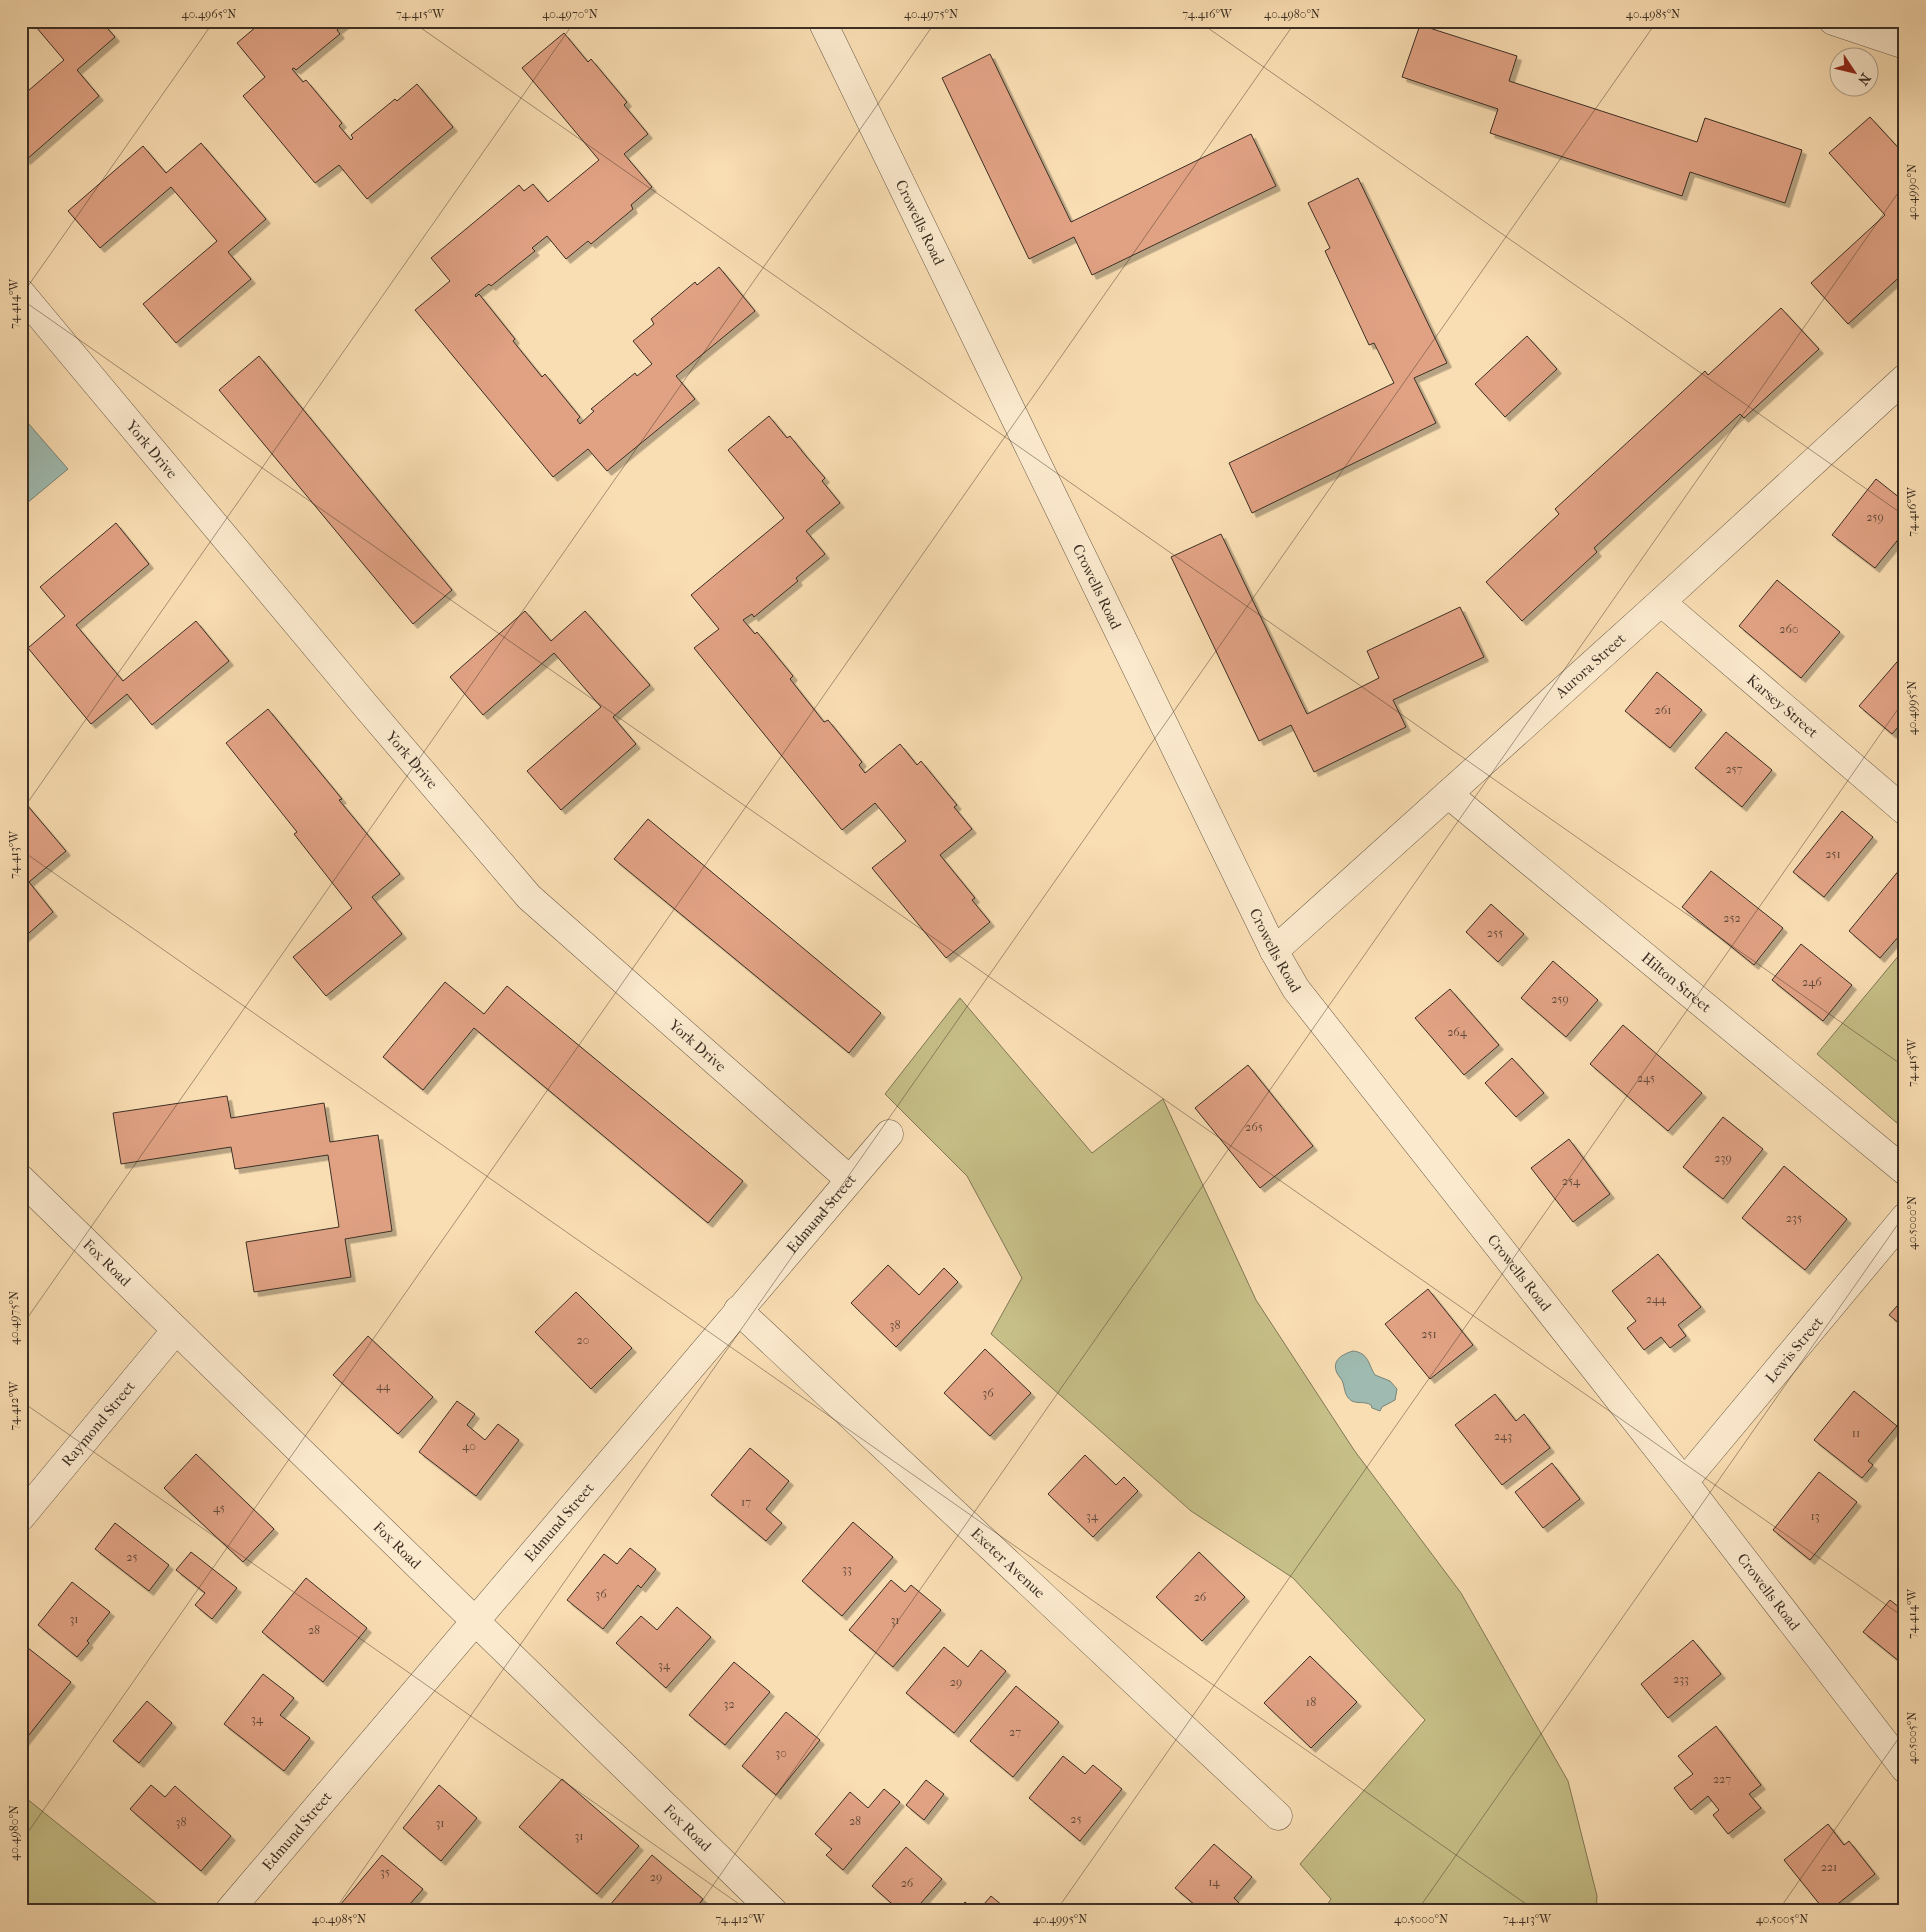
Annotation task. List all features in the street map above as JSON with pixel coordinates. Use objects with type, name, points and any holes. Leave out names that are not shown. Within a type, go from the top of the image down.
[{"type":"street","name":"Crowells Road","points":[[822,21],[1274,952],[1296,989],[1684,1482],[1905,1769]]},
{"type":"street","points":[[1833,21],[1905,45]]},
{"type":"street","name":"York Drive","points":[[21,292],[359,698],[529,897],[850,1180]]},
{"type":"street","name":"Aurora Street","points":[[1274,952],[1661,602],[1899,394]]},
{"type":"street","name":"Karsey Street","points":[[1661,602],[1905,810]]},
{"type":"street","name":"Hilton Street","points":[[1448,794],[1905,1171]]},
{"type":"street","name":"Edmund Street","points":[[230,1911],[889,1134]]},
{"type":"street","name":"Fox Road","points":[[21,1179],[475,1621],[766,1908]]},
{"type":"street","name":"Lewis Street","points":[[1684,1482],[1905,1217]]},
{"type":"street","name":"Exeter Avenue","points":[[738,1310],[1278,1816]]},
{"type":"street","name":"Raymond Street","points":[[21,1517],[176,1330]]},
{"type":"shaded area","points":[[1905,948],[1905,1130],[1817,1054]]},
{"type":"shaded area","points":[[960,998],[1092,1153],[1163,1099],[1256,1300],[1354,1450],[1461,1593],[1568,1781],[1597,1896],[1596,1911],[1323,1911],[1331,1899],[1300,1864],[1425,1720],[1293,1578],[1191,1511],[991,1334],[1022,1278],[967,1176],[885,1094]]},
{"type":"shaded area","points":[[21,1794],[166,1911],[21,1911]]},
{"type":"water","points":[[21,415],[68,469],[21,508]]},
{"type":"water","points":[[1353,1351],[1365,1357],[1375,1375],[1390,1381],[1397,1389],[1395,1400],[1382,1407],[1380,1411],[1372,1408],[1369,1404],[1352,1401],[1347,1395],[1343,1382],[1337,1373],[1336,1365],[1339,1358]]},
{"type":"building","points":[[31,21],[101,21],[115,37],[77,70],[99,96],[26,160],[21,155],[21,97],[64,60]]},
{"type":"building","points":[[263,21],[348,21],[337,30],[340,34],[296,70],[292,69],[303,82],[306,80],[342,123],[339,126],[351,140],[353,138],[351,135],[395,99],[397,101],[417,84],[453,127],[367,199],[339,165],[315,183],[243,96],[265,77],[237,43]]},
{"type":"building","points":[[1420,25],[1517,56],[1509,81],[1697,142],[1705,118],[1802,150],[1785,203],[1690,172],[1682,196],[1490,133],[1498,109],[1402,77]]},
{"type":"building","points":[[564,33],[588,62],[591,59],[627,102],[624,105],[648,134],[624,154],[652,187],[631,205],[633,209],[591,244],[588,241],[566,259],[547,236],[532,248],[535,251],[491,286],[489,284],[475,295],[476,297],[479,294],[542,377],[545,374],[580,417],[577,420],[580,424],[594,411],[591,409],[635,373],[637,376],[652,364],[633,341],[654,324],[651,319],[695,282],[697,285],[719,267],[755,311],[676,376],[695,399],[607,471],[588,449],[553,477],[415,310],[450,281],[431,258],[519,185],[524,191],[533,184],[548,202],[599,160],[522,68]]},
{"type":"building","points":[[990,54],[1071,222],[1251,134],[1276,186],[1092,275],[1074,237],[1029,259],[942,78]]},
{"type":"building","points":[[1870,117],[1905,155],[1905,222],[1901,226],[1905,231],[1905,272],[1848,324],[1811,283],[1885,215],[1829,153]]},
{"type":"building","points":[[201,143],[266,219],[228,252],[251,279],[176,343],[143,304],[217,241],[171,187],[100,248],[68,211],[143,146],[166,173]]},
{"type":"building","points":[[1358,178],[1447,363],[1414,378],[1436,423],[1252,513],[1229,463],[1394,383],[1374,343],[1369,345],[1325,251],[1330,248],[1308,203]]},
{"type":"building","points":[[1781,308],[1819,349],[1744,418],[1740,414],[1594,548],[1597,552],[1522,621],[1486,582],[1559,514],[1555,509],[1705,371],[1708,375]]},
{"type":"building","points":[[1527,336],[1557,369],[1505,417],[1475,384]]},
{"type":"building","points":[[259,356],[452,590],[413,624],[219,390]]},
{"type":"building","points":[[769,416],[787,438],[790,436],[825,478],[822,481],[840,503],[806,531],[825,554],[796,578],[798,581],[754,617],[752,614],[743,620],[755,634],[757,632],[793,676],[790,679],[824,722],[828,720],[862,762],[859,765],[865,773],[900,744],[917,765],[921,761],[957,805],[954,807],[972,829],[940,855],[975,898],[972,900],[990,922],[946,958],[872,868],[906,841],[875,803],[842,830],[694,648],[719,629],[691,595],[784,518],[728,450]]},
{"type":"building","points":[[1876,479],[1905,502],[1905,531],[1875,568],[1832,535]]},
{"type":"building","points":[[116,523],[149,564],[76,625],[123,681],[196,621],[229,661],[152,725],[127,694],[91,724],[28,648],[65,616],[40,587]]},
{"type":"building","points":[[1221,534],[1307,714],[1379,678],[1367,651],[1460,607],[1484,657],[1393,700],[1406,727],[1314,772],[1291,725],[1259,741],[1171,557]]},
{"type":"building","points":[[1777,580],[1840,632],[1801,678],[1739,626]]},
{"type":"building","points":[[525,611],[551,641],[585,611],[650,685],[613,717],[636,744],[561,810],[527,771],[601,707],[554,653],[483,715],[450,677]]},
{"type":"building","points":[[1903,655],[1905,657],[1905,719],[1892,734],[1859,706]]},
{"type":"building","points":[[1657,672],[1702,710],[1670,748],[1625,711]]},
{"type":"building","points":[[268,709],[342,799],[339,800],[400,874],[372,897],[402,934],[326,996],[293,957],[352,908],[294,834],[297,832],[226,743]]},
{"type":"building","points":[[1726,732],[1772,770],[1742,807],[1695,768]]},
{"type":"building","points":[[21,798],[66,851],[29,882],[53,912],[21,940]]},
{"type":"building","points":[[1842,811],[1873,837],[1824,897],[1793,872]]},
{"type":"building","points":[[648,819],[881,1013],[849,1053],[614,859]]},
{"type":"building","points":[[1905,863],[1905,929],[1880,958],[1849,931]]},
{"type":"building","points":[[1711,871],[1783,928],[1754,965],[1682,907]]},
{"type":"building","points":[[1491,904],[1524,934],[1498,962],[1466,932]]},
{"type":"building","points":[[1801,944],[1852,985],[1823,1021],[1772,980]]},
{"type":"building","points":[[1553,961],[1598,1000],[1566,1037],[1521,998]]},
{"type":"building","points":[[445,982],[484,1014],[507,986],[743,1181],[708,1223],[474,1028],[423,1090],[383,1057]]},
{"type":"building","points":[[1450,989],[1499,1045],[1464,1075],[1415,1018]]},
{"type":"building","points":[[1623,1025],[1702,1093],[1668,1131],[1590,1064]]},
{"type":"building","points":[[1512,1058],[1544,1093],[1516,1117],[1485,1083]]},
{"type":"building","points":[[1248,1065],[1313,1146],[1260,1188],[1195,1108]]},
{"type":"building","points":[[227,1096],[231,1118],[324,1103],[330,1142],[378,1135],[392,1231],[345,1239],[351,1277],[254,1292],[246,1242],[339,1227],[328,1155],[235,1169],[231,1147],[121,1164],[113,1113]]},
{"type":"building","points":[[1723,1117],[1763,1149],[1723,1199],[1683,1167]]},
{"type":"building","points":[[1569,1139],[1610,1194],[1573,1222],[1531,1168]]},
{"type":"building","points":[[1784,1166],[1847,1219],[1805,1270],[1742,1218]]},
{"type":"building","points":[[1658,1254],[1701,1307],[1678,1325],[1686,1336],[1670,1348],[1661,1337],[1644,1350],[1627,1328],[1636,1321],[1612,1291]]},
{"type":"building","points":[[888,1265],[919,1295],[944,1268],[958,1282],[896,1347],[851,1303]]},
{"type":"building","points":[[1428,1289],[1473,1345],[1430,1379],[1385,1324]]},
{"type":"building","points":[[576,1292],[632,1348],[591,1389],[535,1332]]},
{"type":"building","points":[[1905,1297],[1905,1328],[1889,1315]]},
{"type":"building","points":[[368,1336],[433,1397],[398,1434],[333,1375]]},
{"type":"building","points":[[985,1349],[1031,1393],[990,1436],[944,1393]]},
{"type":"building","points":[[1854,1391],[1897,1426],[1868,1461],[1873,1465],[1862,1478],[1814,1440]]},
{"type":"building","points":[[1495,1394],[1516,1421],[1524,1414],[1550,1448],[1502,1485],[1455,1425]]},
{"type":"building","points":[[457,1401],[475,1414],[467,1425],[485,1440],[498,1424],[519,1440],[476,1496],[419,1452]]},
{"type":"building","points":[[1905,1411],[1905,1423],[1899,1418]]},
{"type":"building","points":[[750,1448],[789,1481],[766,1509],[782,1523],[766,1541],[711,1495]]},
{"type":"building","points":[[196,1454],[274,1529],[243,1562],[164,1488]]},
{"type":"building","points":[[1085,1455],[1116,1485],[1124,1477],[1138,1491],[1093,1537],[1048,1494]]},
{"type":"building","points":[[1552,1463],[1580,1499],[1543,1528],[1515,1492]]},
{"type":"building","points":[[1819,1472],[1857,1502],[1810,1560],[1773,1530]]},
{"type":"building","points":[[853,1522],[893,1557],[842,1616],[802,1581]]},
{"type":"building","points":[[115,1523],[169,1565],[149,1591],[95,1549]]},
{"type":"building","points":[[630,1548],[656,1569],[641,1588],[638,1585],[603,1629],[567,1600],[604,1554],[617,1564]]},
{"type":"building","points":[[191,1552],[237,1588],[212,1619],[195,1605],[205,1593],[176,1570]]},
{"type":"building","points":[[1199,1552],[1245,1597],[1202,1641],[1156,1597]]},
{"type":"building","points":[[306,1578],[367,1628],[323,1682],[262,1632]]},
{"type":"building","points":[[891,1580],[905,1592],[911,1585],[941,1610],[893,1667],[849,1630]]},
{"type":"building","points":[[72,1582],[110,1612],[77,1657],[38,1625]]},
{"type":"building","points":[[1890,1600],[1905,1612],[1905,1666],[1863,1632]]},
{"type":"building","points":[[677,1607],[711,1637],[666,1688],[616,1643],[641,1616],[657,1630]]},
{"type":"building","points":[[1693,1640],[1721,1674],[1668,1718],[1641,1684]]},
{"type":"building","points":[[23,1644],[71,1682],[21,1745],[21,1646]]},
{"type":"building","points":[[944,1647],[968,1667],[981,1650],[1006,1671],[954,1733],[906,1693]]},
{"type":"building","points":[[1310,1656],[1357,1702],[1311,1748],[1264,1703]]},
{"type":"building","points":[[734,1662],[770,1692],[725,1745],[689,1715]]},
{"type":"building","points":[[263,1674],[294,1698],[280,1715],[310,1738],[284,1771],[224,1724]]},
{"type":"building","points":[[1016,1686],[1059,1722],[1013,1777],[970,1741]]},
{"type":"building","points":[[147,1701],[172,1723],[139,1763],[113,1741]]},
{"type":"building","points":[[786,1712],[820,1740],[776,1795],[742,1766]]},
{"type":"building","points":[[1716,1726],[1761,1785],[1749,1794],[1761,1808],[1728,1834],[1713,1815],[1719,1810],[1708,1796],[1691,1810],[1674,1788],[1693,1774],[1678,1756]]},
{"type":"building","points":[[1063,1756],[1085,1774],[1093,1765],[1122,1789],[1080,1841],[1029,1798]]},
{"type":"building","points":[[562,1779],[639,1846],[597,1894],[519,1827]]},
{"type":"building","points":[[926,1780],[944,1794],[924,1820],[906,1805]]},
{"type":"building","points":[[151,1785],[165,1797],[175,1786],[231,1836],[201,1871],[130,1809]]},
{"type":"building","points":[[439,1785],[477,1818],[441,1861],[403,1828]]},
{"type":"building","points":[[884,1789],[900,1802],[843,1870],[826,1855],[832,1849],[815,1834],[850,1792],[868,1808]]},
{"type":"building","points":[[1828,1824],[1844,1845],[1849,1841],[1875,1874],[1829,1911],[1825,1911],[1784,1860]]},
{"type":"building","points":[[1214,1844],[1252,1877],[1234,1898],[1240,1904],[1234,1911],[1202,1911],[1175,1888]]},
{"type":"building","points":[[906,1847],[942,1879],[914,1911],[900,1911],[872,1886]]},
{"type":"building","points":[[382,1855],[423,1889],[404,1911],[335,1911]]},
{"type":"building","points":[[652,1855],[703,1899],[693,1911],[617,1911],[610,1905]]},
{"type":"building","points":[[991,1896],[1009,1911],[978,1911]]},
{"type":"building","points":[[965,1902],[976,1911],[957,1911]]}]
